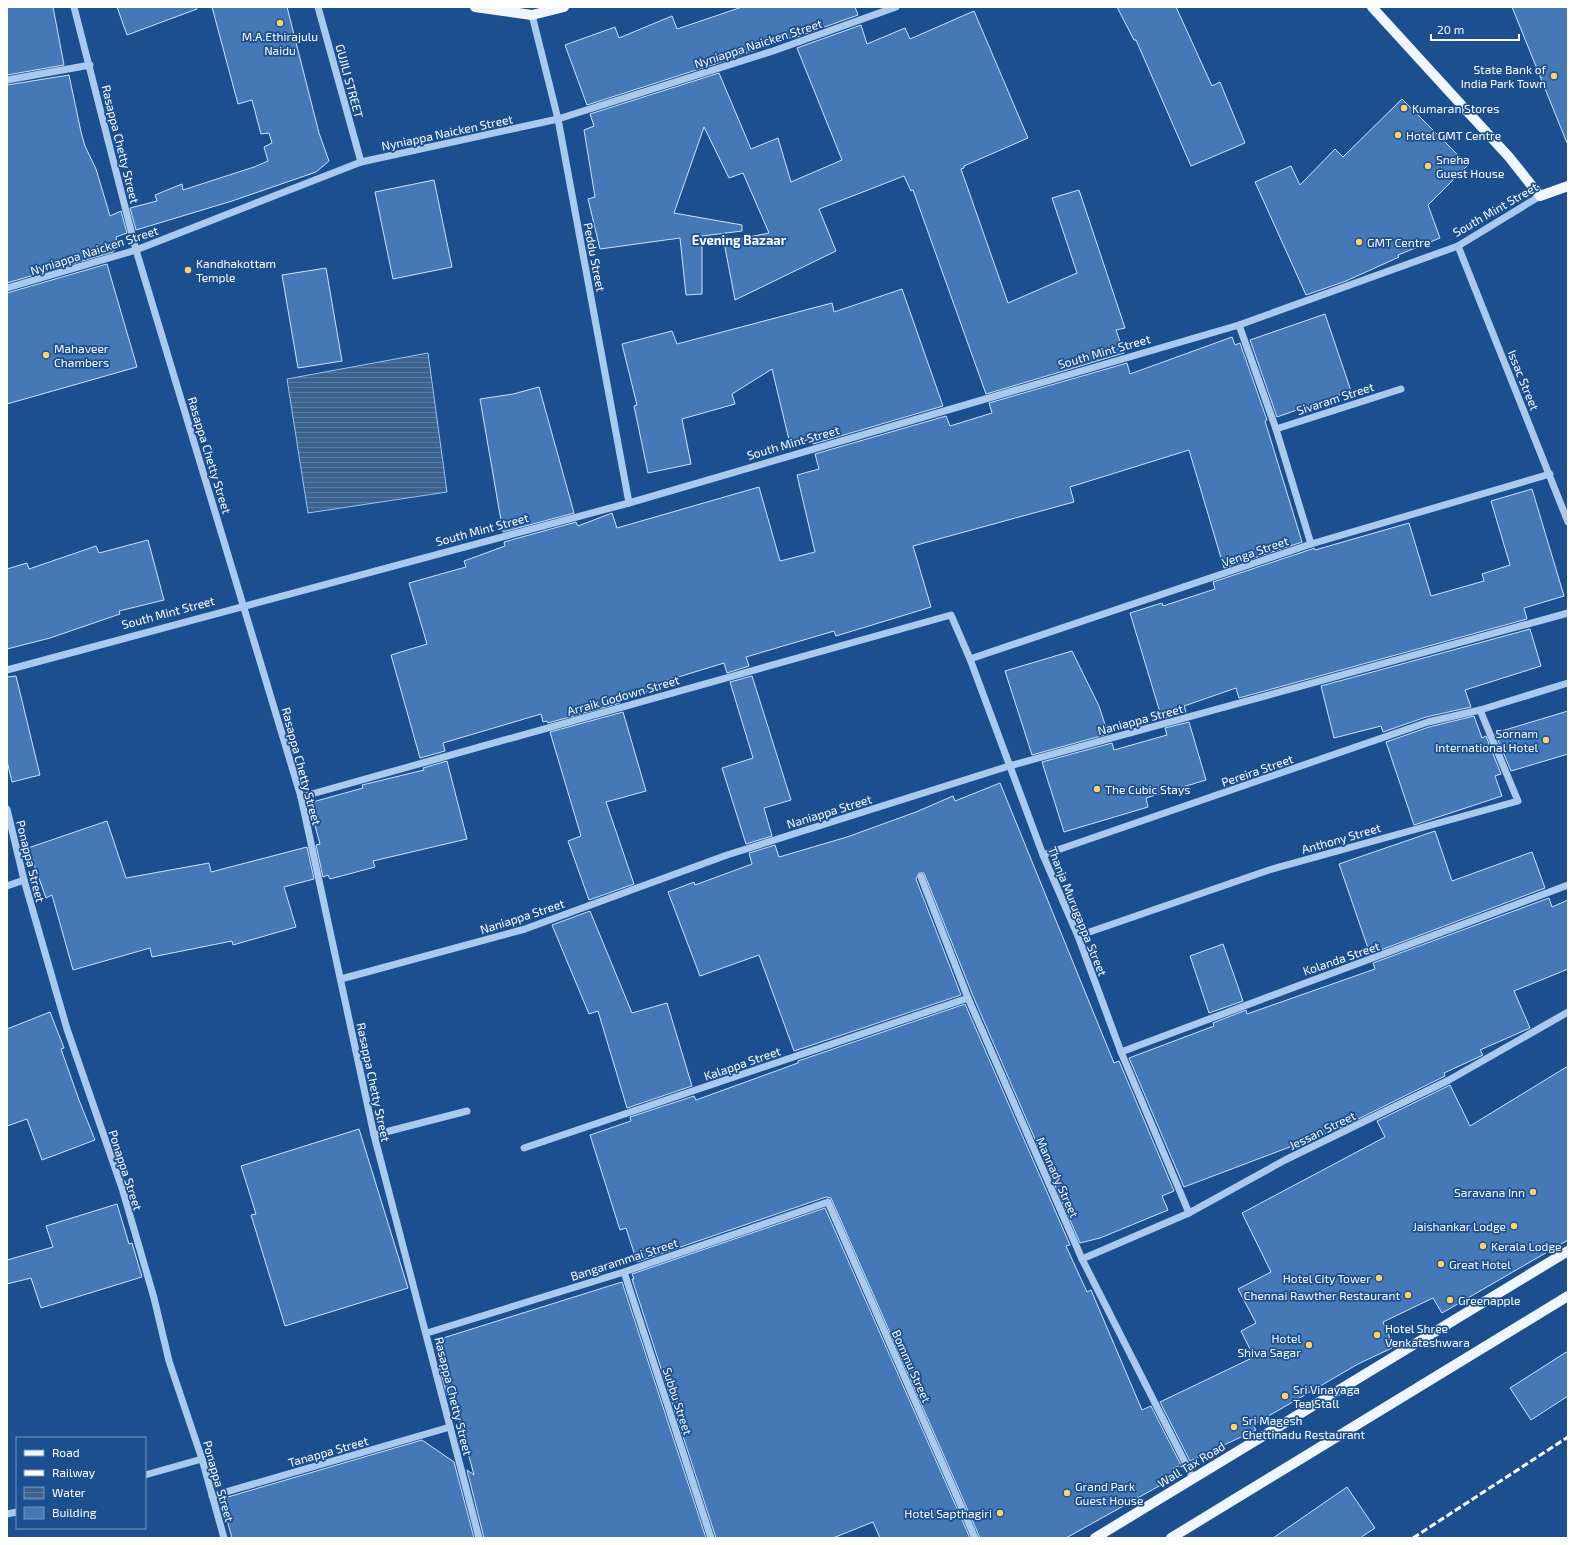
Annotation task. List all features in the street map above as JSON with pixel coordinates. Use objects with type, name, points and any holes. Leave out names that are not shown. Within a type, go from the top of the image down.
[{"type":"main road","points":[[475,7],[532,15],[564,7]]},
{"type":"main road","points":[[1372,7],[1509,157],[1540,196]]},
{"type":"main road","name":"South Mint Street","points":[[1540,196],[1568,186]]},
{"type":"main road","name":"Wall Tax Road","points":[[1095,1538],[1568,1251]]},
{"type":"main road","points":[[1171,1538],[1568,1296]]},
{"type":"street","name":"Rasappa Chetty Street","points":[[74,7],[136,250],[301,797],[374,1135],[478,1538]]},
{"type":"street","name":"GUJILI STREET","points":[[318,7],[361,162]]},
{"type":"street","name":"Nyniappa Naicken Street","points":[[7,288],[136,250],[361,162],[558,119],[773,51],[896,7]]},
{"type":"street","name":"Peddu Street","points":[[532,15],[558,119],[630,503]]},
{"type":"street","points":[[7,80],[90,65]]},
{"type":"street","name":"South Mint Street","points":[[7,670],[244,605],[630,503],[1239,325],[1458,246],[1540,196]]},
{"type":"street","name":"Issac Street","points":[[1458,246],[1568,522]]},
{"type":"street","points":[[1239,325],[1276,429],[1311,544]]},
{"type":"street","name":"Sivaram Street","points":[[1276,429],[1401,389]]},
{"type":"street","name":"Venga Street","points":[[970,659],[1311,544],[1550,474]]},
{"type":"street","name":"Naniappa Street","points":[[341,979],[525,929],[727,855],[1009,766],[1328,680],[1568,613]]},
{"type":"street","name":"Thanja Murugappa Street","points":[[951,615],[970,659],[1043,855],[1078,936],[1121,1052],[1189,1213]]},
{"type":"street","name":"Arraik Godown Street","points":[[301,797],[951,615]]},
{"type":"street","name":"Pereira Street","points":[[1043,855],[1428,722],[1480,710],[1568,683]]},
{"type":"street","name":"Anthony Street","points":[[1078,936],[1269,870],[1518,800],[1480,710]]},
{"type":"street","name":"Ponappa Street","points":[[7,809],[24,880],[67,1029],[122,1188],[154,1298],[169,1362],[202,1459],[224,1538]]},
{"type":"street","name":"Mannady Street","points":[[921,877],[968,998],[1082,1259],[1193,1478]]},
{"type":"street","points":[[7,886],[24,880]]},
{"type":"street","name":"Kolanda Street","points":[[1121,1052],[1568,885]]},
{"type":"street","name":"Kalappa Street","points":[[524,1148],[968,998]]},
{"type":"street","name":"Jessan Street","points":[[1082,1259],[1189,1213],[1285,1160],[1449,1080],[1568,1012]]},
{"type":"street","points":[[374,1135],[467,1111]]},
{"type":"street","name":"Bangarammai Street","points":[[426,1333],[624,1272],[828,1202]]},
{"type":"street","name":"Bommu Street","points":[[828,1202],[975,1538]]},
{"type":"street","name":"Subbu Street","points":[[624,1272],[711,1538]]},
{"type":"street","name":"Tanappa Street","points":[[212,1496],[450,1427]]},
{"type":"street","points":[[146,1475],[202,1459]]},
{"type":"water","points":[[428,353],[447,492],[308,513],[287,379]]},
{"type":"building","points":[[7,7],[53,7],[64,65],[7,75]]},
{"type":"building","points":[[117,7],[196,7],[197,9],[127,35]]},
{"type":"building","points":[[212,7],[287,7],[319,133],[329,161],[316,172],[232,201],[136,230],[130,208],[157,201],[155,195],[182,184],[183,190],[268,161],[264,147],[272,143],[269,133],[261,134],[252,100],[238,104]]},
{"type":"building","points":[[742,7],[855,7],[858,15],[794,38],[793,37],[587,105],[565,45],[615,27],[619,38],[672,16],[677,29]]},
{"type":"building","points":[[1117,7],[1176,7],[1212,86],[1220,82],[1245,143],[1191,166],[1136,40],[1134,40]]},
{"type":"building","name":"State Bank of India Park Town","points":[[1512,7],[1568,7],[1568,143],[1567,143]]},
{"type":"building","points":[[974,11],[1028,138],[964,166],[964,168],[961,169],[1008,303],[1077,273],[1052,198],[1079,190],[1125,328],[1116,330],[1124,353],[986,394],[913,190],[911,191],[904,176],[819,209],[836,251],[735,300],[724,242],[769,233],[743,173],[729,178],[704,127],[674,213],[742,225],[742,231],[702,236],[702,294],[686,295],[680,238],[600,249],[588,199],[595,197],[584,130],[594,126],[590,114],[719,73],[751,149],[778,138],[791,182],[842,160],[797,48],[861,25],[867,44],[905,28],[910,39]]},
{"type":"building","points":[[69,75],[85,146],[96,169],[110,216],[121,211],[127,233],[116,237],[117,245],[113,252],[7,283],[7,85]]},
{"type":"building","points":[[1402,99],[1468,165],[1428,205],[1440,238],[1398,255],[1399,257],[1346,281],[1306,295],[1255,182],[1291,166],[1300,185],[1335,149],[1343,157]]},
{"type":"building","points":[[434,180],[452,267],[393,279],[375,192]]},
{"type":"building","points":[[107,264],[137,367],[7,404],[7,293]]},
{"type":"building","points":[[326,268],[342,361],[298,368],[282,275]]},
{"type":"building","points":[[902,289],[943,406],[813,444],[811,439],[790,444],[772,369],[732,394],[735,404],[682,419],[691,464],[648,473],[634,406],[637,405],[622,344],[672,331],[677,344],[832,303],[834,312]]},
{"type":"building","points":[[1325,314],[1351,391],[1277,417],[1250,340]]},
{"type":"building","points":[[1232,337],[1235,345],[1240,343],[1267,420],[1265,421],[1302,542],[1224,568],[1189,450],[1070,487],[1074,502],[913,546],[931,607],[836,636],[834,631],[746,657],[749,666],[727,673],[724,663],[662,682],[663,687],[619,700],[620,703],[548,723],[547,721],[543,722],[541,714],[443,743],[445,751],[420,758],[391,655],[427,644],[409,583],[466,567],[464,561],[505,546],[504,542],[576,522],[578,526],[612,513],[617,528],[759,487],[780,561],[815,552],[797,475],[819,469],[815,454],[946,416],[950,426],[992,413],[989,403],[1127,363],[1130,374]]},
{"type":"building","points":[[539,387],[574,513],[503,532],[480,399],[513,394]]},
{"type":"building","points":[[1532,489],[1564,596],[1524,608],[1527,619],[1239,698],[1236,688],[1184,706],[1186,712],[1162,719],[1130,613],[1162,603],[1163,606],[1215,589],[1213,582],[1314,548],[1315,550],[1409,523],[1431,596],[1484,581],[1482,574],[1510,565],[1491,501]]},
{"type":"building","points":[[148,540],[164,600],[119,611],[120,614],[50,638],[7,649],[7,569],[27,563],[29,569],[96,546],[99,553]]},
{"type":"building","points":[[1530,629],[1541,666],[1465,690],[1471,707],[1426,717],[1383,732],[1381,726],[1334,738],[1321,686]]},
{"type":"building","points":[[1072,651],[1099,706],[1108,734],[1032,755],[1005,671]]},
{"type":"building","points":[[16,676],[40,775],[12,782],[7,761],[7,677]]},
{"type":"building","points":[[752,676],[791,800],[764,808],[772,836],[746,844],[722,768],[753,758],[730,682]]},
{"type":"building","name":"Sornam International Hotel","points":[[1568,711],[1568,754],[1511,771],[1495,733]]},
{"type":"building","points":[[623,712],[646,791],[606,802],[634,884],[589,900],[568,841],[581,836],[550,732]]},
{"type":"building","points":[[1474,716],[1482,738],[1486,736],[1501,774],[1495,776],[1502,796],[1414,825],[1386,742],[1429,727]]},
{"type":"building","points":[[1189,722],[1206,780],[1146,798],[1148,807],[1064,832],[1042,762],[1112,743],[1114,750],[1167,735],[1165,728]]},
{"type":"building","points":[[447,761],[467,839],[373,861],[375,867],[330,879],[328,875],[323,877],[316,845],[320,844],[309,803],[363,788],[362,785],[424,770],[423,768]]},
{"type":"building","points":[[1000,783],[1114,1063],[1119,1061],[1174,1191],[1162,1196],[1168,1210],[1100,1238],[1080,1243],[973,996],[924,873],[919,873],[916,879],[961,995],[794,1051],[759,955],[700,976],[668,892],[694,882],[695,885],[752,864],[749,853],[775,845],[779,857],[847,837],[916,812],[953,796],[955,801]]},
{"type":"building","points":[[107,821],[126,878],[209,863],[211,872],[307,847],[314,879],[284,887],[296,927],[233,945],[232,941],[152,957],[150,948],[73,970],[52,895],[46,898],[28,848]]},
{"type":"building","points":[[1435,831],[1452,881],[1532,852],[1545,888],[1370,954],[1339,864]]},
{"type":"building","points":[[1549,898],[1552,907],[1568,900],[1568,969],[1514,991],[1530,1028],[1480,1050],[1483,1055],[1444,1073],[1445,1076],[1340,1128],[1184,1187],[1129,1058],[1214,1026],[1213,1023],[1246,1010],[1247,1014],[1375,969],[1373,963]]},
{"type":"building","points":[[590,911],[632,1013],[667,1003],[692,1086],[627,1108],[598,1011],[589,1014],[552,925]]},
{"type":"building","points":[[1223,944],[1243,1001],[1209,1013],[1190,956]]},
{"type":"building","points":[[965,1004],[1070,1245],[1066,1246],[1087,1292],[1091,1290],[1142,1410],[1151,1406],[1181,1465],[1173,1469],[1177,1476],[1066,1538],[980,1538],[831,1198],[826,1197],[637,1262],[626,1228],[620,1230],[590,1135],[631,1121],[630,1117],[694,1096],[696,1100],[798,1063],[798,1061]]},
{"type":"building","points":[[50,1012],[64,1048],[61,1049],[95,1140],[42,1160],[27,1119],[7,1126],[7,1029]]},
{"type":"building","points":[[1568,1066],[1568,1240],[1442,1313],[1433,1298],[1383,1322],[1394,1347],[1358,1364],[1253,1425],[1256,1430],[1190,1461],[1160,1402],[1254,1357],[1241,1331],[1256,1323],[1238,1289],[1271,1272],[1242,1213],[1385,1137],[1377,1121],[1450,1085],[1470,1126]]},
{"type":"building","points":[[359,1129],[408,1288],[285,1326],[251,1215],[256,1214],[241,1166]]},
{"type":"building","points":[[117,1204],[129,1244],[132,1243],[142,1277],[41,1308],[31,1278],[7,1284],[7,1260],[53,1247],[46,1226]]},
{"type":"building","points":[[825,1208],[970,1538],[880,1538],[873,1522],[833,1538],[716,1538],[632,1279],[634,1279],[632,1274]]},
{"type":"building","points":[[622,1282],[706,1538],[484,1538],[467,1470],[474,1475],[452,1394],[447,1395],[439,1366],[442,1365],[437,1347],[443,1338]]},
{"type":"building","points":[[1568,1351],[1568,1396],[1531,1420],[1510,1388]]},
{"type":"building","points":[[422,1440],[454,1462],[474,1538],[232,1538],[221,1499]]},
{"type":"building","points":[[1347,1487],[1375,1528],[1360,1538],[1273,1538]]},
{"type":"railway","points":[[1413,1538],[1568,1437]]},
{"type":"place","name":"M.A.Ethirajulu Naidu","points":[[280,23]]},
{"type":"place","name":"State Bank of India Park Town","points":[[1554,76]]},
{"type":"place","name":"Kumaran Stores","points":[[1404,108]]},
{"type":"place","name":"Hotel GMT Centre","points":[[1398,135]]},
{"type":"place","name":"Sneha Guest House","points":[[1428,166]]},
{"type":"place","name":"GMT Centre","points":[[1359,242]]},
{"type":"place","name":"Kandhakottam Temple","points":[[188,270]]},
{"type":"place","name":"Mahaveer Chambers","points":[[46,355]]},
{"type":"place","name":"Sornam International Hotel","points":[[1546,740]]},
{"type":"place","name":"The Cubic Stays","points":[[1097,789]]},
{"type":"place","name":"Saravana Inn","points":[[1533,1192]]},
{"type":"place","name":"Jaishankar Lodge","points":[[1514,1226]]},
{"type":"place","name":"Kerala Lodge","points":[[1483,1246]]},
{"type":"place","name":"Great Hotel","points":[[1441,1264]]},
{"type":"place","name":"Hotel City Tower","points":[[1379,1278]]},
{"type":"place","name":"Chennai Rawther Restaurant","points":[[1408,1295]]},
{"type":"place","name":"Greenapple","points":[[1450,1300]]},
{"type":"place","name":"Hotel Shree Venkateshwara","points":[[1377,1335]]},
{"type":"place","name":"Hotel Shiva Sagar","points":[[1309,1345]]},
{"type":"place","name":"Sri Vinayaga Tea Stall","points":[[1285,1396]]},
{"type":"place","name":"Sri Magesh Chettinadu Restaurant","points":[[1234,1427]]},
{"type":"place","name":"Grand Park Guest House","points":[[1067,1493]]},
{"type":"place","name":"Hotel Sapthagiri","points":[[1000,1513]]},
{"type":"district","name":"Evening Bazaar","points":[[739,240]]}]
